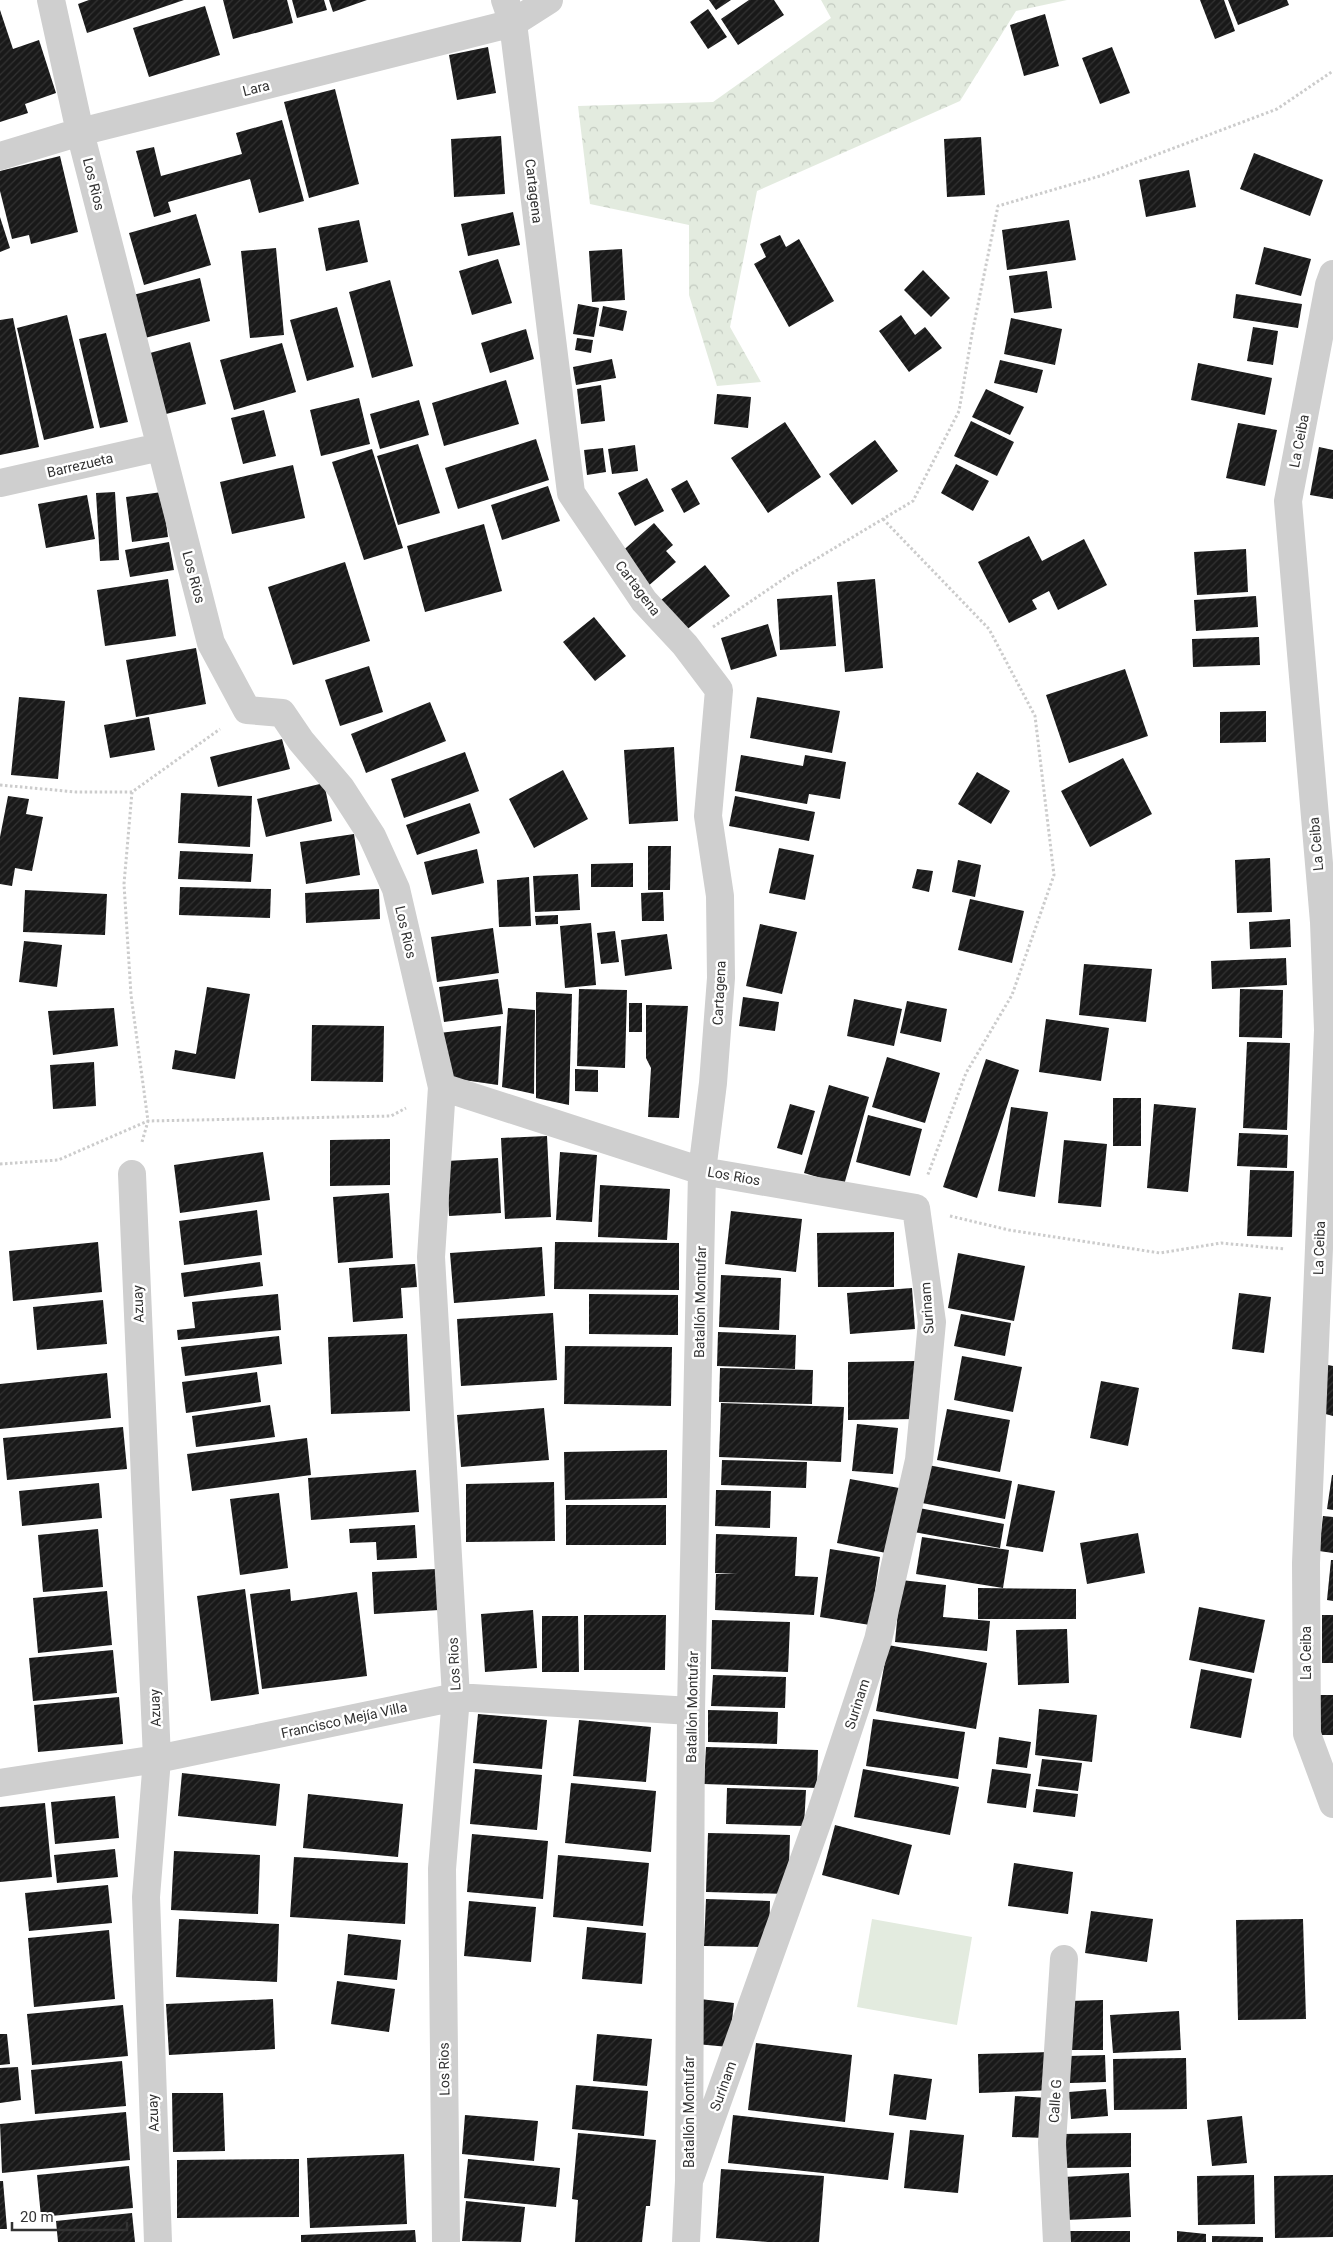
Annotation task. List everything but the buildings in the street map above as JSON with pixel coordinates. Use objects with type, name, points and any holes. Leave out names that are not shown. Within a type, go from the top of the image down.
[{"type":"street","name":"Los Rios","points":[[51,0],[80,132],[211,643],[247,710],[282,713],[301,741],[341,788],[372,836],[396,889],[442,1087],[431,1256],[456,1697],[442,1869],[446,2242]]},
{"type":"street","name":"Lara","points":[[0,156],[549,0]]},
{"type":"street","name":"Cartagena","points":[[509,12],[571,493],[644,600],[685,645],[719,690],[708,816],[720,896],[721,978],[714,1083],[702,1171]]},
{"type":"street","name":"La Ceiba","points":[[1333,274],[1329,285],[1288,500],[1325,942],[1328,1030],[1306,1562],[1307,1734],[1333,1804]]},
{"type":"street","name":"Barrezueta","points":[[0,483],[160,447]]},
{"type":"street","name":"Los Rios","points":[[442,1087],[702,1171],[916,1208]]},
{"type":"street","name":"Batallón Montufar","points":[[686,2242],[689,2181],[691,1711],[702,1171]]},
{"type":"street","name":"Azuay","points":[[132,1174],[157,1759],[146,1897],[158,2242]]},
{"type":"street","name":"Surinam","points":[[689,2181],[821,1812],[878,1640],[919,1460],[932,1322],[916,1208]]},
{"type":"street","name":"Francisco Mejía Villa","points":[[0,1784],[157,1759],[456,1697],[691,1711]]},
{"type":"street","name":"Calle G","points":[[1057,2242],[1052,2143],[1064,1959]]},
{"type":"path","points":[[685,645],[790,574],[913,501],[960,410],[972,334],[998,206],[1100,176],[1277,109],[1333,71]]},
{"type":"path","points":[[882,519],[989,629],[1035,716],[1054,876],[1012,995],[966,1073],[916,1208],[1009,1230],[1160,1253],[1221,1243],[1318,1253]]},
{"type":"path","points":[[0,784],[76,792],[132,792],[247,710]]},
{"type":"path","points":[[132,792],[124,884],[131,995],[148,1121],[132,1174]]},
{"type":"path","points":[[0,1164],[58,1160],[148,1121],[391,1116],[442,1087]]},
{"type":"green space","points":[[821,0],[1067,0],[1016,11],[960,101],[757,191],[730,327],[761,382],[717,386],[689,295],[689,225],[590,204],[578,106],[713,102],[831,18]]},
{"type":"green space","points":[[872,1919],[972,1937],[957,2025],[857,2007]]}]
